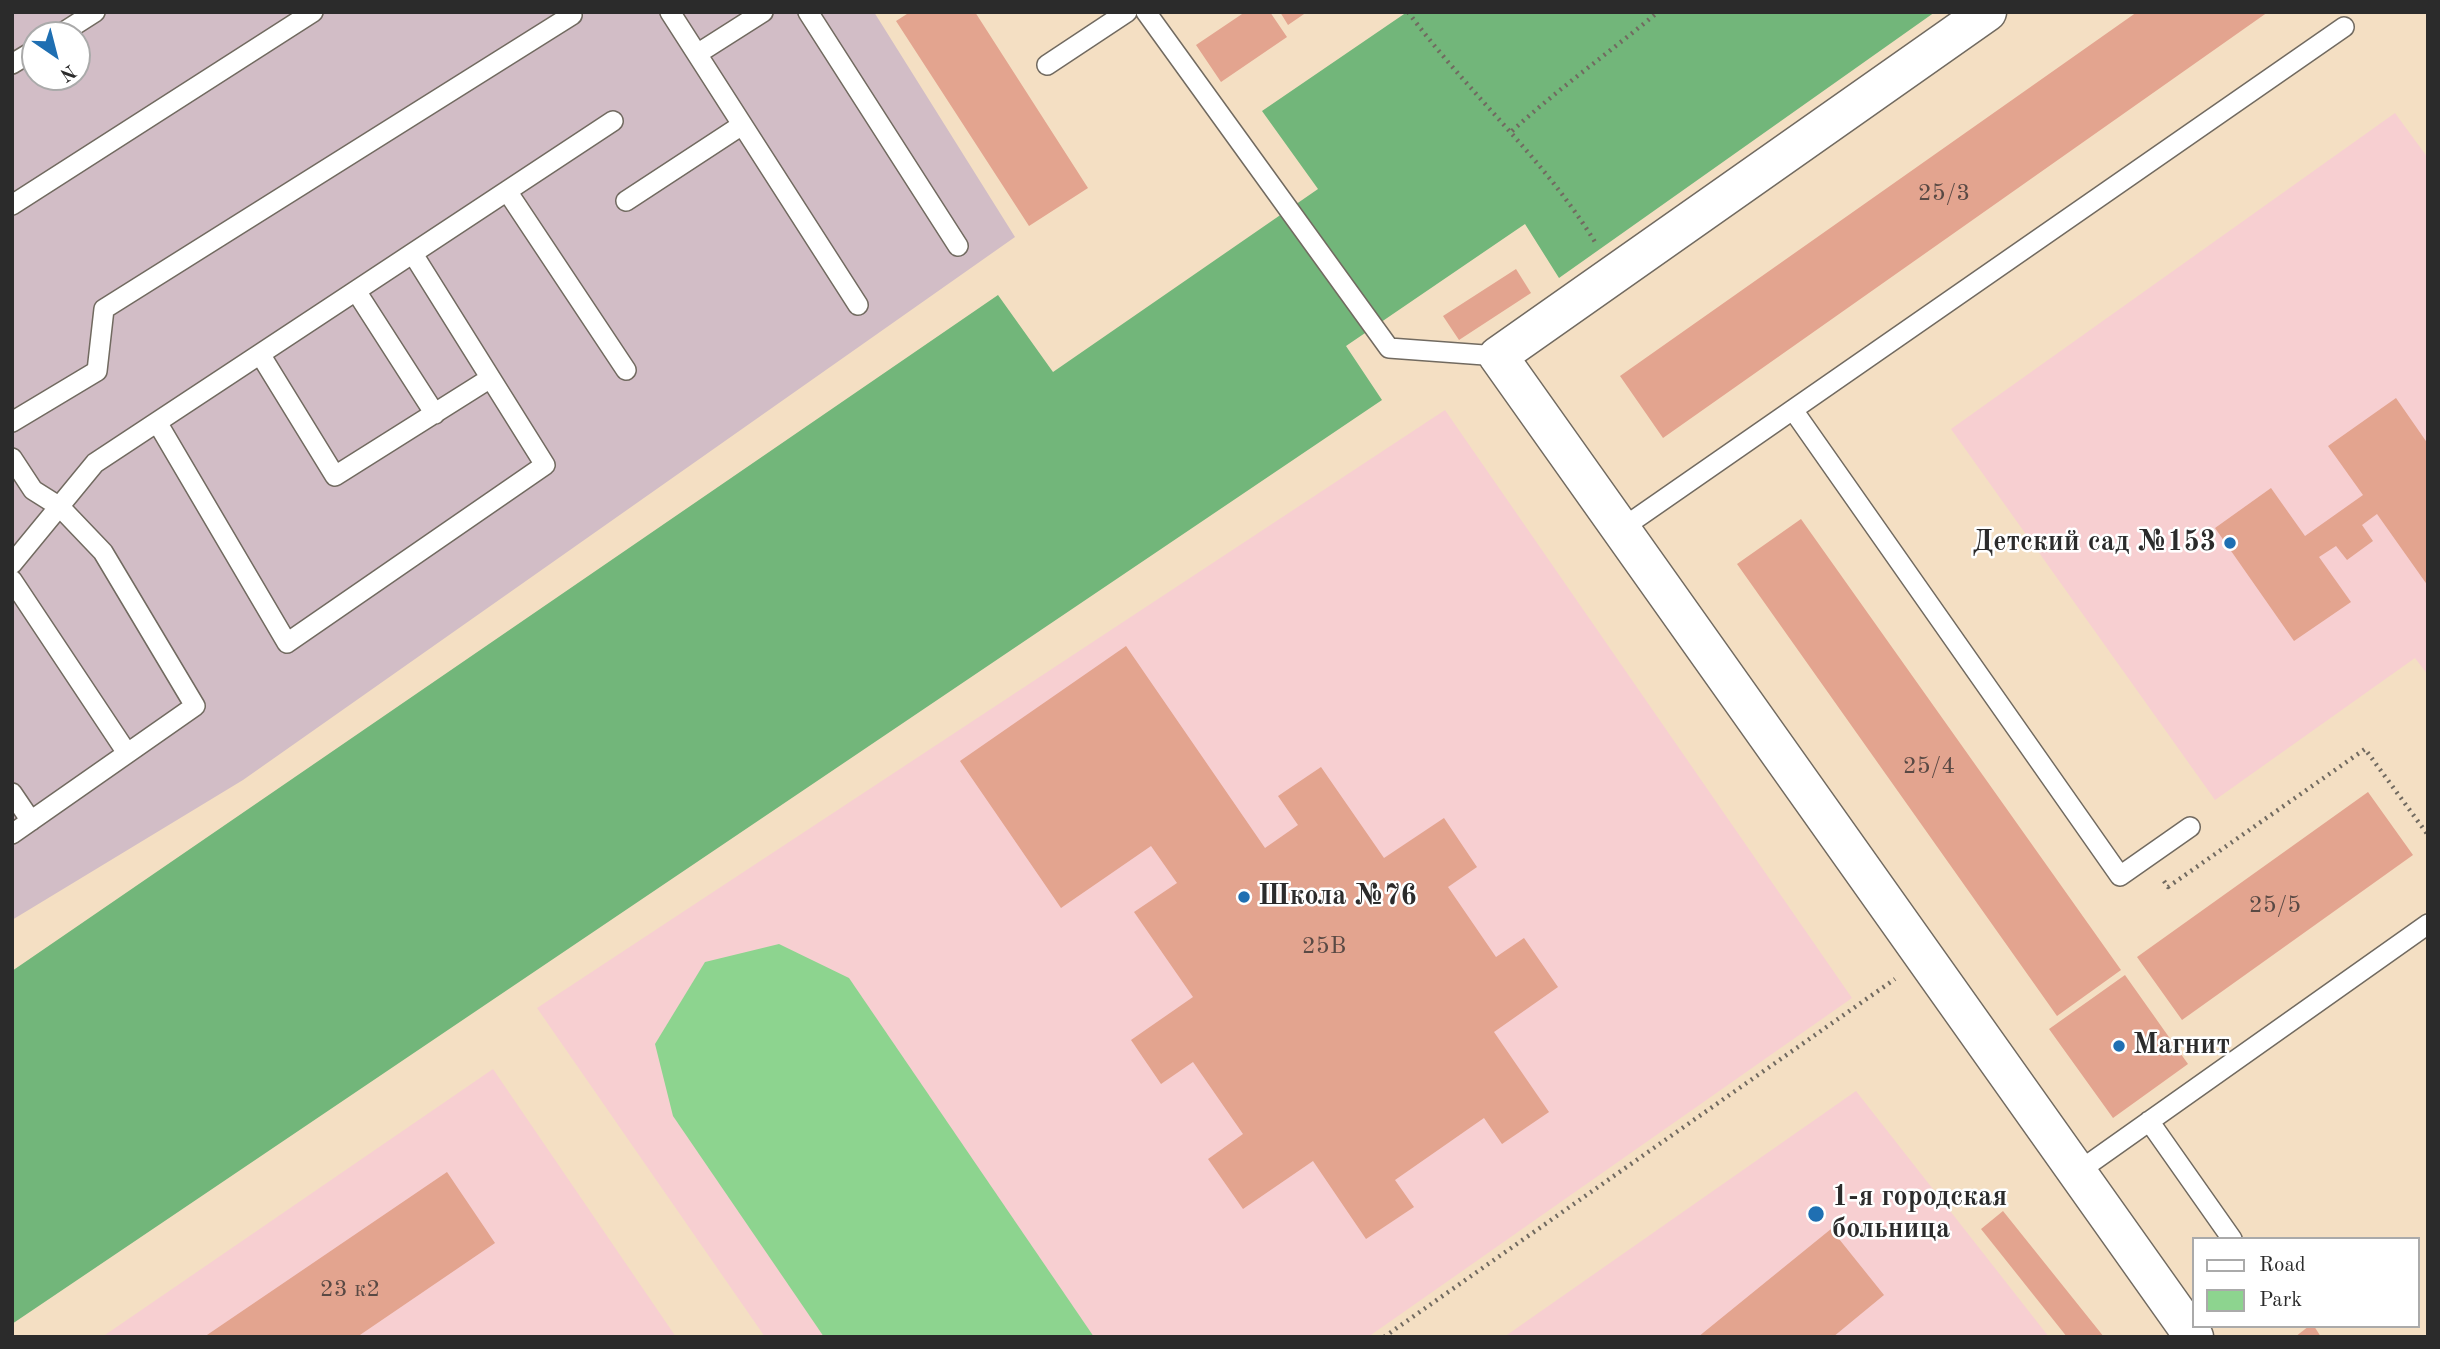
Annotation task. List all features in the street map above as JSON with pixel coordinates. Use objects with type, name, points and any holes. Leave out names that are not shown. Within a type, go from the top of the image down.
[{"type":"street","points":[[1987,12],[1498,356],[2079,1171],[2194,1337]]},
{"type":"lane","points":[[12,205],[313,12]]},
{"type":"lane","points":[[670,12],[858,304]]},
{"type":"lane","points":[[697,54],[763,12]]},
{"type":"lane","points":[[808,12],[958,246]]},
{"type":"lane","points":[[1047,65],[1128,12]]},
{"type":"lane","points":[[1146,12],[1389,348],[1498,356]]},
{"type":"lane","points":[[12,422],[97,371],[104,309],[572,15]]},
{"type":"lane","points":[[1621,529],[2344,27]]},
{"type":"lane","points":[[12,564],[95,463],[613,121]]},
{"type":"lane","points":[[626,201],[743,125]]},
{"type":"lane","points":[[507,191],[626,370]]},
{"type":"lane","points":[[157,422],[287,643],[545,465],[413,254]]},
{"type":"lane","points":[[356,291],[435,414]]},
{"type":"lane","points":[[260,354],[335,477],[489,379]]},
{"type":"lane","points":[[1793,411],[2120,876],[2190,827]]},
{"type":"lane","points":[[12,458],[33,490],[60,506],[103,552],[195,706],[12,834]]},
{"type":"lane","points":[[12,580],[127,753]]},
{"type":"lane","points":[[12,793],[31,821]]},
{"type":"lane","points":[[2079,1171],[2428,924]]},
{"type":"lane","points":[[2149,1121],[2231,1237]]},
{"type":"path","points":[[1408,12],[1457,74],[1512,131],[1568,198],[1614,273]]},
{"type":"path","points":[[1512,131],[1558,89],[1607,55],[1658,12]]},
{"type":"path","points":[[2147,858],[2168,887],[2365,749],[2428,835]]},
{"type":"path","points":[[1384,1337],[1927,957]]},
{"type":"shaded area","points":[[12,12],[874,12],[1015,237],[243,780],[12,920]]},
{"type":"shaded area","name":"Детский сад №153","points":[[2395,113],[2428,158],[2428,675],[2415,658],[2215,800],[1951,429]]},
{"type":"shaded area","name":"Школа №76","points":[[1445,410],[1852,998],[1368,1337],[765,1337],[537,1008]]},
{"type":"shaded area","points":[[493,1069],[676,1337],[102,1337]]},
{"type":"shaded area","name":"1-я городская больница","points":[[1856,1091],[2049,1337],[1504,1337]]},
{"type":"green space","points":[[1407,12],[1935,12],[1559,278],[1525,224],[1346,346],[1382,400],[12,1324],[12,971],[998,295],[1053,372],[1318,189],[1262,111]]},
{"type":"green space","points":[[779,944],[849,978],[1094,1337],[824,1337],[673,1116],[655,1044],[705,962]]},
{"type":"building","points":[[910,12],[975,12],[1088,188],[1029,226],[896,21]]},
{"type":"building","points":[[1245,12],[1270,12],[1287,37],[1221,82],[1196,45]]},
{"type":"building","points":[[1280,12],[1307,12],[1288,25]]},
{"type":"building","points":[[2137,12],[2268,12],[1663,438],[1620,376]]},
{"type":"building","points":[[1516,269],[1531,293],[1459,340],[1443,316]]},
{"type":"building","points":[[2396,398],[2428,444],[2428,586],[2377,514],[2362,525],[2373,541],[2347,560],[2336,546],[2319,557],[2351,602],[2294,641],[2215,528],[2271,488],[2305,536],[2363,495],[2328,446]]},
{"type":"building","points":[[1801,519],[2121,970],[2057,1016],[1737,564]]},
{"type":"building","points":[[1126,646],[1265,848],[1298,825],[1278,796],[1321,767],[1384,858],[1444,818],[1477,867],[1448,887],[1496,957],[1524,938],[1558,987],[1494,1032],[1549,1112],[1502,1144],[1484,1118],[1395,1180],[1414,1207],[1366,1239],[1313,1161],[1243,1209],[1208,1159],[1243,1134],[1193,1062],[1161,1084],[1131,1040],[1193,997],[1134,912],[1177,883],[1151,846],[1061,908],[960,761]]},
{"type":"building","points":[[2368,792],[2413,855],[2182,1020],[2137,957]]},
{"type":"building","name":"Магнит","points":[[2125,975],[2188,1064],[2113,1118],[2049,1029]]},
{"type":"building","points":[[447,1172],[495,1243],[357,1337],[204,1337]]},
{"type":"building","points":[[2003,1211],[2104,1337],[2067,1337],[1981,1229]]},
{"type":"building","points":[[1831,1229],[1884,1295],[1833,1337],[1698,1337]]},
{"type":"building","points":[[2306,1328],[2315,1328],[2321,1337],[2295,1337]]},
{"type":"place","name":"Детский сад №153","points":[[2230,543]]},
{"type":"place","name":"Школа №76","points":[[1244,897]]},
{"type":"place","name":"Магнит","points":[[2119,1046]]},
{"type":"place","name":"1-я городская больница","points":[[1816,1214]]}]
